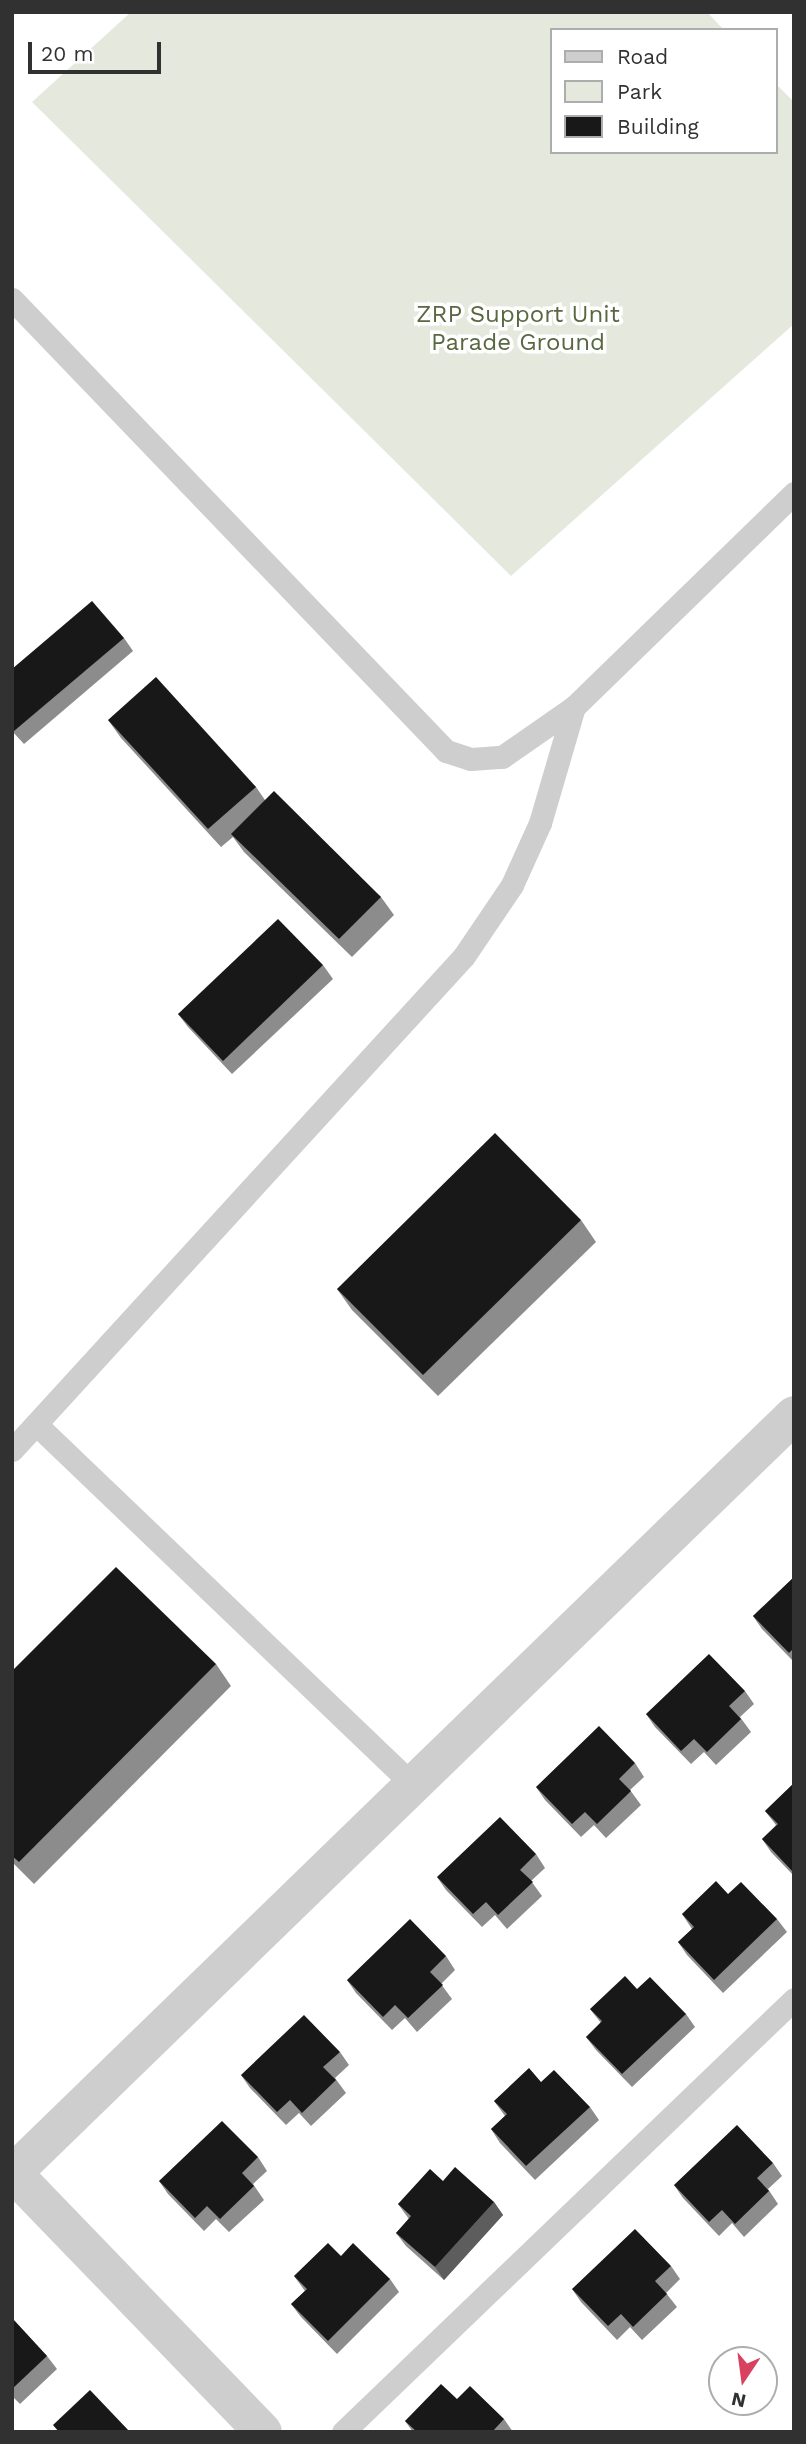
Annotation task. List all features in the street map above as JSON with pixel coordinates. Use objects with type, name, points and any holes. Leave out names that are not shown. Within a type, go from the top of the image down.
[{"type":"street","points":[[263,2432],[13,2172],[794,1415]]},
{"type":"lane","points":[[12,299],[446,751],[471,758],[502,757],[574,706],[794,493]]},
{"type":"lane","points":[[12,1450],[38,1426],[464,956],[512,885],[540,823],[574,706]]},
{"type":"lane","points":[[38,1426],[412,1785]]},
{"type":"lane","points":[[343,2432],[794,1999]]},
{"type":"green space","name":"ZRP Support Unit Parade Ground","points":[[131,12],[707,12],[722,28],[550,28],[550,154],[778,154],[778,86],[794,102],[794,324],[511,576],[32,102]]},
{"type":"building","points":[[92,601],[124,638],[14,731],[12,669]]},
{"type":"building","points":[[156,677],[256,787],[208,829],[108,720]]},
{"type":"building","points":[[274,791],[381,897],[339,939],[231,834]]},
{"type":"building","points":[[278,919],[323,965],[223,1061],[178,1014]]},
{"type":"building","points":[[495,1133],[581,1220],[423,1375],[337,1289]]},
{"type":"building","points":[[116,1567],[216,1664],[19,1862],[12,1856],[12,1671]]},
{"type":"building","points":[[794,1577],[794,1648],[789,1653],[753,1616]]},
{"type":"building","points":[[709,1654],[745,1691],[729,1706],[741,1719],[707,1752],[694,1739],[681,1751],[646,1714]]},
{"type":"building","points":[[599,1726],[635,1763],[619,1779],[631,1791],[597,1824],[585,1812],[572,1824],[536,1787]]},
{"type":"building","points":[[794,1783],[794,1873],[762,1839],[778,1824],[765,1811]]},
{"type":"building","points":[[500,1817],[536,1854],[520,1870],[533,1882],[498,1915],[486,1902],[473,1914],[437,1877]]},
{"type":"building","points":[[716,1881],[728,1894],[741,1882],[777,1919],[714,1980],[678,1942],[694,1927],[682,1914]]},
{"type":"building","points":[[410,1919],[446,1956],[430,1972],[443,1985],[408,2018],[395,2005],[383,2017],[347,1980]]},
{"type":"building","points":[[625,1976],[637,1989],[650,1977],[686,2014],[622,2074],[586,2037],[602,2021],[590,2009]]},
{"type":"building","points":[[304,2015],[340,2052],[323,2067],[336,2080],[302,2113],[290,2100],[277,2112],[241,2075]]},
{"type":"building","points":[[529,2068],[541,2082],[554,2070],[590,2107],[526,2166],[491,2129],[507,2114],[494,2101]]},
{"type":"building","points":[[222,2121],[258,2157],[242,2173],[254,2186],[220,2219],[207,2206],[195,2218],[159,2181]]},
{"type":"building","points":[[737,2125],[773,2163],[757,2178],[769,2191],[735,2224],[722,2210],[709,2222],[674,2185]]},
{"type":"building","points":[[455,2167],[494,2202],[435,2267],[396,2233],[411,2216],[398,2204],[430,2169],[443,2181]]},
{"type":"building","points":[[635,2229],[671,2266],[655,2281],[667,2294],[633,2327],[621,2314],[608,2326],[572,2289]]},
{"type":"building","points":[[328,2243],[341,2256],[353,2243],[390,2279],[328,2341],[291,2304],[307,2289],[294,2276]]},
{"type":"building","points":[[12,2318],[47,2356],[12,2389]]},
{"type":"building","points":[[441,2384],[457,2399],[470,2386],[504,2419],[492,2432],[417,2432],[405,2421]]},
{"type":"building","points":[[90,2390],[130,2432],[59,2432],[53,2425]]}]
